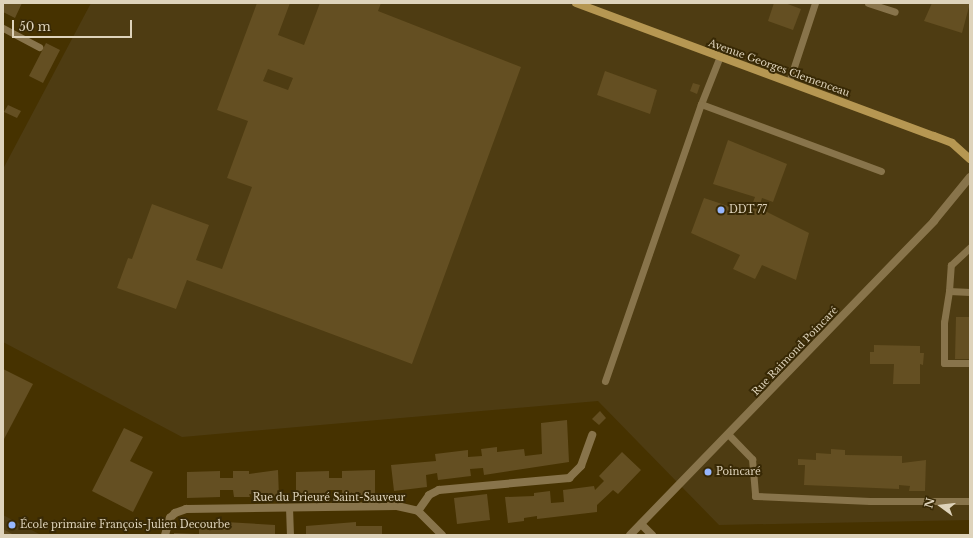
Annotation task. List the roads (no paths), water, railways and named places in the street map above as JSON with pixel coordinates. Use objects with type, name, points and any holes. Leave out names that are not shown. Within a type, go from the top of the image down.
[{"type":"street","name":"Avenue Georges Clemenceau","points":[[576,3],[952,144],[970,159]]},
{"type":"street","name":"Rue Raimond Poincaré","points":[[630,535],[934,222],[970,177]]},
{"type":"street","name":"Rue du Prieuré Saint-Sauveur","points":[[165,535],[170,518],[175,513],[186,509],[397,506],[418,510],[429,495],[439,490],[568,478],[581,466],[592,435]]},
{"type":"street","points":[[418,510],[442,535]]},
{"type":"street","points":[[641,524],[652,535]]},
{"type":"lane","points":[[789,82],[815,3]]},
{"type":"lane","points":[[868,3],[895,12]]},
{"type":"lane","points":[[3,28],[39,47]]},
{"type":"lane","points":[[605,381],[701,104],[720,56]]},
{"type":"lane","points":[[701,104],[881,171]]},
{"type":"lane","points":[[970,247],[951,265],[944,322],[944,363],[970,363]]},
{"type":"lane","points":[[949,291],[970,292]]},
{"type":"lane","points":[[728,434],[752,459],[755,496],[870,501],[970,501]]},
{"type":"lane","points":[[289,507],[290,535]]},
{"type":"place","name":"DDT 77","points":[[721,210]]},
{"type":"place","name":"Poincaré","points":[[708,472]]},
{"type":"place","name":"École primaire François-Julien Decourbe","points":[[12,525]]}]
